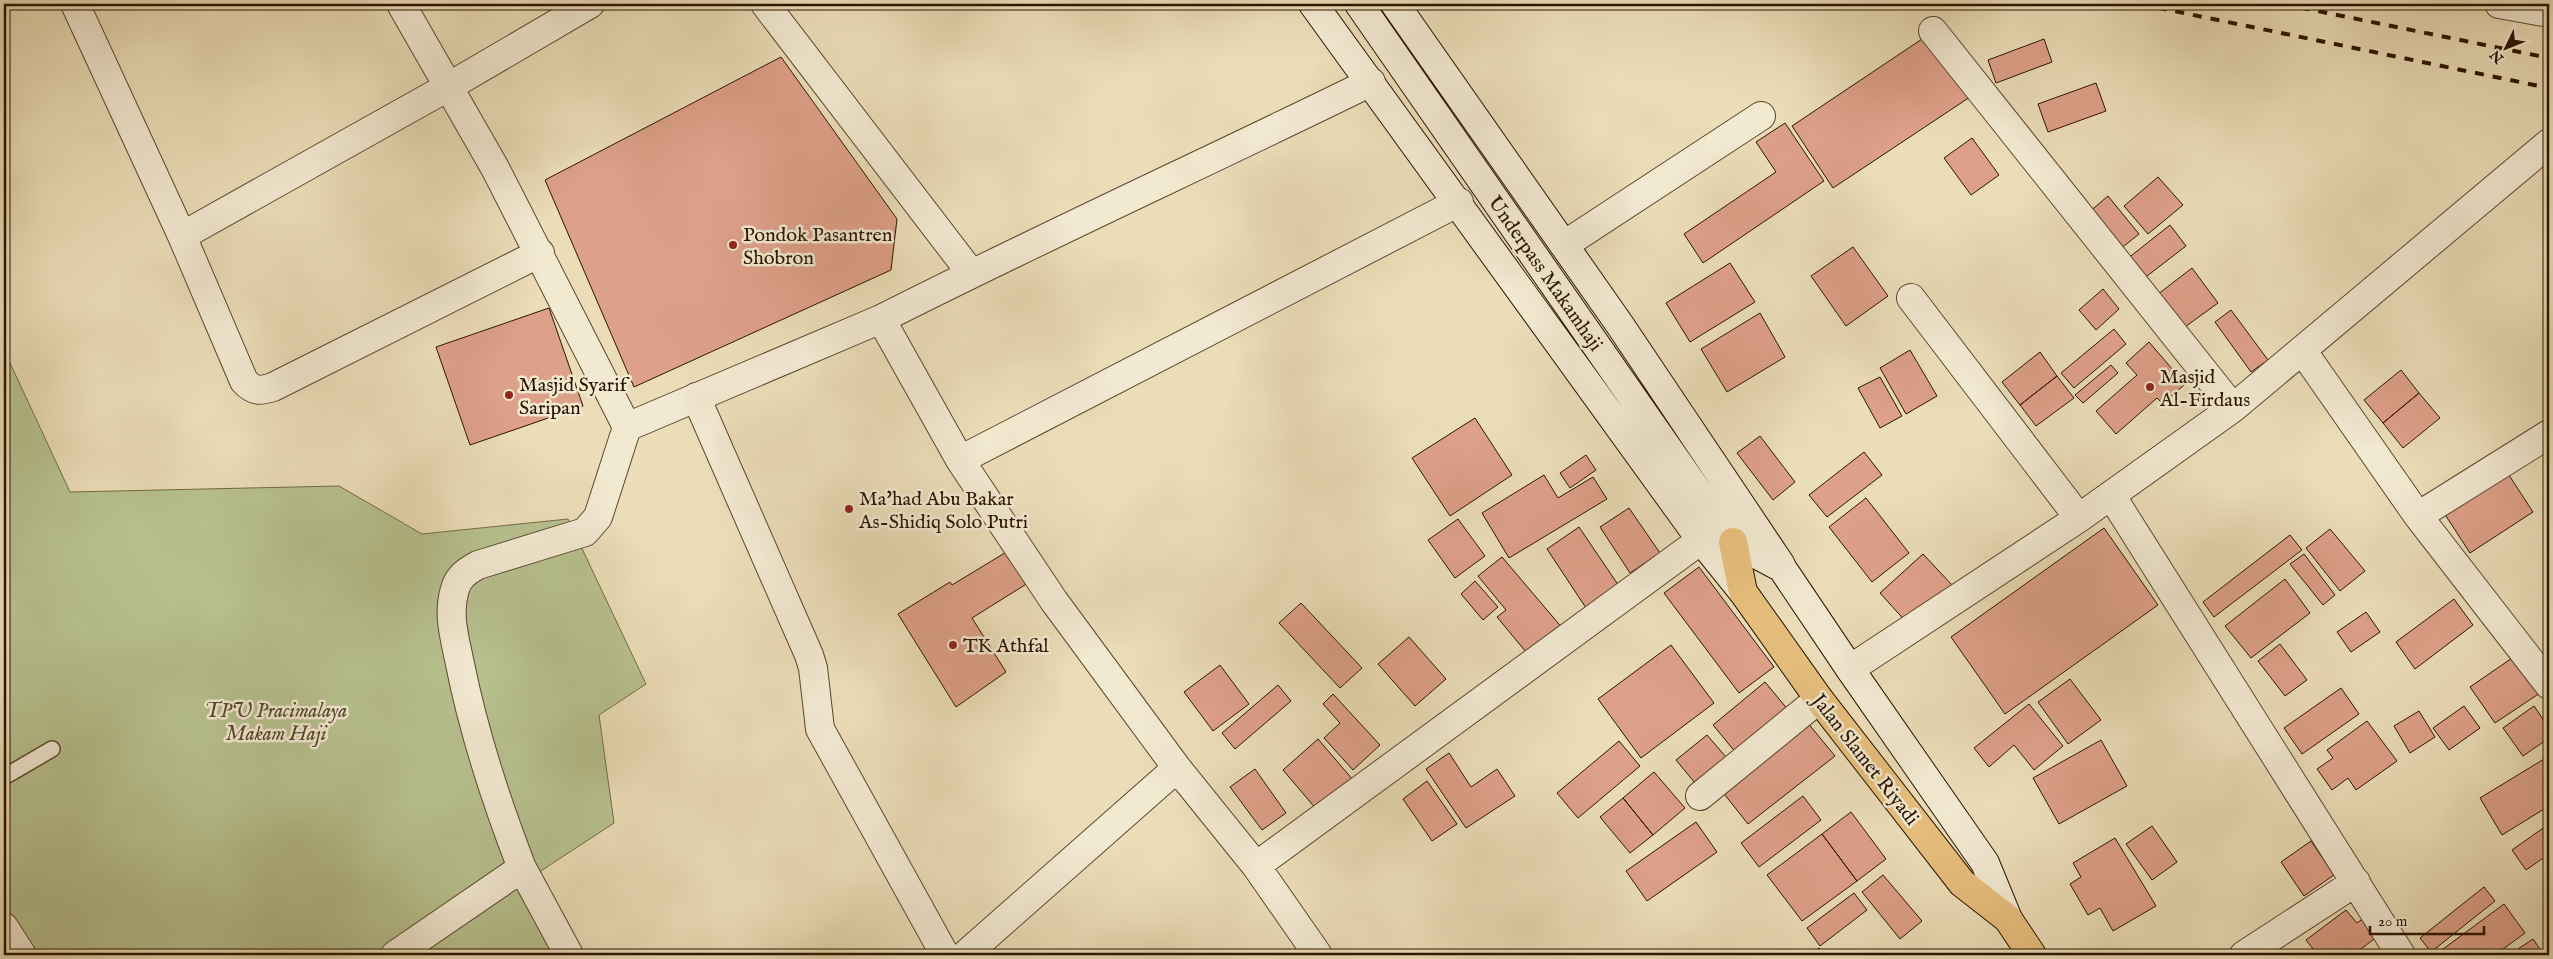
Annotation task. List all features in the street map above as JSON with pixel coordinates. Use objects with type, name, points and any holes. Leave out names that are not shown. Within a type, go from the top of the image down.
[{"type":"main road","name":"Jalan Slamet Riyadi","points":[[1733,542],[1743,592],[1819,699],[1962,883],[2008,919],[2032,955]]},
{"type":"street","points":[[75,4],[182,236],[244,381],[251,389],[260,391],[273,387],[540,253]]},
{"type":"street","points":[[401,4],[495,168],[627,427],[598,517],[593,525],[585,532],[478,565],[462,574],[455,588],[451,618],[467,698],[494,795],[522,868],[569,955]]},
{"type":"street","points":[[182,236],[448,88],[590,4]]},
{"type":"street","points":[[765,4],[971,273]]},
{"type":"street","points":[[1313,4],[1459,202],[1701,540],[1743,592]]},
{"type":"street","name":"Underpass Makamhaji","points":[[1359,4],[1733,542]]},
{"type":"street","points":[[1395,4],[1564,244],[1850,669],[1986,863],[2008,919]]},
{"type":"street","points":[[2499,4],[2549,13]]},
{"type":"street","points":[[1933,31],[2233,408]]},
{"type":"street","points":[[627,427],[881,318],[1056,231],[1167,182],[1371,82]]},
{"type":"street","points":[[1564,244],[1761,116]]},
{"type":"street","points":[[1850,669],[2079,518],[2233,408],[2549,143]]},
{"type":"street","points":[[960,460],[1459,202]]},
{"type":"street","points":[[1911,298],[2079,518]]},
{"type":"street","points":[[881,318],[960,460],[1054,601],[1177,768],[1256,866],[1318,955]]},
{"type":"street","points":[[2302,350],[2418,516],[2549,685]]},
{"type":"street","points":[[696,398],[809,655],[813,668],[820,729],[945,955]]},
{"type":"street","points":[[2418,516],[2549,434]]},
{"type":"street","points":[[2111,496],[2401,955]]},
{"type":"street","points":[[1256,866],[1701,540]]},
{"type":"street","points":[[1733,542],[1782,568]]},
{"type":"street","points":[[1700,796],[1819,699]]},
{"type":"street","points":[[965,955],[1177,768]]},
{"type":"street","points":[[395,955],[522,868]]},
{"type":"street","points":[[2244,955],[2356,882]]},
{"type":"street","points":[[4,927],[22,955]]},
{"type":"lane","points":[[4,778],[52,749]]},
{"type":"green space","name":"TPU Pracimalaya Makam Haji","points":[[4,350],[70,492],[339,486],[422,534],[568,519],[646,684],[599,715],[614,823],[518,886],[560,955],[4,955]]},
{"type":"building","points":[[1928,35],[1970,97],[1833,188],[1792,126]]},
{"type":"building","points":[[2044,39],[2052,62],[1996,83],[1988,60]]},
{"type":"building","name":"Pondok Pasantren Shobron","points":[[781,57],[897,219],[891,270],[634,387],[545,180]]},
{"type":"building","points":[[2096,83],[2106,111],[2048,132],[2038,104]]},
{"type":"building","points":[[1785,123],[1824,181],[1703,263],[1684,234],[1776,172],[1756,142]]},
{"type":"building","points":[[1972,138],[1999,175],[1971,195],[1944,158]]},
{"type":"building","points":[[2158,177],[2183,205],[2148,234],[2124,206]]},
{"type":"building","points":[[2108,196],[2139,234],[2119,250],[2088,213]]},
{"type":"building","points":[[2170,225],[2186,246],[2138,283],[2122,263]]},
{"type":"building","points":[[1853,247],[1888,296],[1846,326],[1811,276]]},
{"type":"building","points":[[1730,263],[1755,302],[1690,342],[1666,303]]},
{"type":"building","points":[[2192,268],[2218,303],[2178,332],[2153,298]]},
{"type":"building","points":[[2103,289],[2119,309],[2096,330],[2079,310]]},
{"type":"building","points":[[549,308],[583,406],[470,445],[436,347]]},
{"type":"building","points":[[2231,310],[2268,360],[2251,372],[2215,322]]},
{"type":"building","points":[[1760,313],[1785,357],[1727,392],[1701,349]]},
{"type":"building","points":[[2114,329],[2126,344],[2074,388],[2061,373]]},
{"type":"building","points":[[2149,342],[2185,384],[2163,404],[2157,398],[2116,434],[2096,411],[2137,375],[2126,363]]},
{"type":"building","points":[[1910,350],[1937,396],[1906,414],[1880,368]]},
{"type":"building","points":[[2040,352],[2057,376],[2020,405],[2002,382]]},
{"type":"building","points":[[2111,365],[2118,373],[2083,403],[2075,395]]},
{"type":"building","points":[[2401,370],[2419,393],[2383,423],[2364,400]]},
{"type":"building","points":[[2057,376],[2074,398],[2036,426],[2020,405]]},
{"type":"building","points":[[1880,377],[1902,416],[1880,428],[1858,388]]},
{"type":"building","points":[[2419,393],[2440,418],[2403,448],[2383,423]]},
{"type":"building","points":[[1475,418],[1512,475],[1450,516],[1412,458]]},
{"type":"building","points":[[1760,436],[1795,482],[1773,500],[1737,453]]},
{"type":"building","points":[[1864,452],[1882,475],[1827,517],[1809,495]]},
{"type":"building","points":[[1586,455],[1596,470],[1570,488],[1560,473]]},
{"type":"building","points":[[2507,472],[2533,512],[2470,553],[2444,513]]},
{"type":"building","points":[[1544,475],[1558,498],[1593,477],[1607,499],[1509,558],[1482,513]]},
{"type":"building","points":[[1866,498],[1909,553],[1872,582],[1829,527]]},
{"type":"building","points":[[1629,508],[1660,553],[1630,573],[1600,527]]},
{"type":"building","points":[[1458,519],[1485,556],[1455,578],[1428,540]]},
{"type":"building","points":[[1579,527],[1621,589],[1588,611],[1547,549]]},
{"type":"building","points":[[2104,528],[2158,605],[2005,714],[1951,637]]},
{"type":"building","points":[[2330,529],[2365,571],[2340,591],[2306,548]]},
{"type":"building","points":[[2290,535],[2302,550],[2214,617],[2203,602]]},
{"type":"building","name":"TK Athfal","points":[[1008,551],[1028,583],[972,618],[1006,672],[956,707],[898,614],[950,582],[952,585]]},
{"type":"building","points":[[1923,554],[1952,585],[1908,624],[1880,593]]},
{"type":"building","points":[[2304,554],[2335,595],[2323,605],[2290,564]]},
{"type":"building","points":[[1502,557],[1564,630],[1531,658],[1497,617],[1506,610],[1478,576]]},
{"type":"building","points":[[1699,567],[1774,667],[1739,693],[1664,593]]},
{"type":"building","points":[[2285,579],[2310,613],[2251,658],[2225,626]]},
{"type":"building","points":[[1475,581],[1498,607],[1483,620],[1461,594]]},
{"type":"building","points":[[2454,599],[2473,625],[2415,669],[2396,642]]},
{"type":"building","points":[[1301,603],[1362,668],[1340,688],[1279,623]]},
{"type":"building","points":[[2366,612],[2380,632],[2351,652],[2337,632]]},
{"type":"building","points":[[1409,637],[1446,679],[1415,706],[1378,664]]},
{"type":"building","points":[[2280,644],[2307,680],[2285,696],[2258,661]]},
{"type":"building","points":[[1671,645],[1714,703],[1641,758],[1598,699]]},
{"type":"building","points":[[2515,656],[2540,693],[2495,723],[2470,687]]},
{"type":"building","points":[[1220,665],[1249,704],[1213,731],[1184,692]]},
{"type":"building","points":[[2070,679],[2101,720],[2068,744],[2038,702]]},
{"type":"building","points":[[1765,682],[1789,711],[1737,754],[1713,725]]},
{"type":"building","points":[[1278,685],[1291,701],[1235,749],[1222,733]]},
{"type":"building","points":[[2341,688],[2359,714],[2302,754],[2284,728]]},
{"type":"building","points":[[1333,694],[1380,745],[1353,770],[1324,738],[1340,723],[1323,704]]},
{"type":"building","points":[[2029,704],[2063,746],[2034,770],[2014,745],[1989,767],[1974,748]]},
{"type":"building","points":[[2464,706],[2480,728],[2449,750],[2433,728]]},
{"type":"building","points":[[2534,706],[2549,728],[2549,738],[2523,756],[2503,728]]},
{"type":"building","points":[[2419,711],[2435,737],[2410,753],[2394,726]]},
{"type":"building","points":[[2367,721],[2397,761],[2356,790],[2348,778],[2332,790],[2317,769],[2333,758],[2327,750]]},
{"type":"building","points":[[1807,722],[1835,756],[1748,824],[1721,790]]},
{"type":"building","points":[[1707,735],[1726,757],[1695,783],[1676,760]]},
{"type":"building","points":[[1318,739],[1353,780],[1317,810],[1283,770]]},
{"type":"building","points":[[2101,740],[2127,786],[2059,824],[2033,778]]},
{"type":"building","points":[[1619,741],[1640,766],[1578,818],[1557,793]]},
{"type":"building","points":[[1449,753],[1471,787],[1497,769],[1515,796],[1466,828],[1426,769]]},
{"type":"building","points":[[2549,756],[2549,806],[2502,835],[2480,798]]},
{"type":"building","points":[[1255,769],[1286,813],[1262,830],[1230,787]]},
{"type":"building","points":[[1654,772],[1685,808],[1653,835],[1623,798]]},
{"type":"building","points":[[1427,781],[1457,824],[1432,841],[1403,799]]},
{"type":"building","points":[[1803,796],[1821,820],[1759,867],[1741,843]]},
{"type":"building","points":[[1623,798],[1653,835],[1630,853],[1600,817]]},
{"type":"building","points":[[1851,812],[1886,859],[1857,881],[1822,834]]},
{"type":"building","points":[[1696,822],[1717,852],[1647,901],[1626,871]]},
{"type":"building","points":[[2549,824],[2549,854],[2526,870],[2512,850]]},
{"type":"building","points":[[2152,826],[2177,862],[2152,880],[2126,844]]},
{"type":"building","points":[[1822,834],[1857,881],[1802,921],[1767,875]]},
{"type":"building","points":[[2115,838],[2156,906],[2113,931],[2100,908],[2088,915],[2070,884],[2081,877],[2073,863]]},
{"type":"building","points":[[2311,841],[2334,875],[2304,896],[2281,862]]},
{"type":"building","points":[[1883,875],[1922,921],[1900,939],[1862,892]]},
{"type":"building","points":[[2484,887],[2495,901],[2431,952],[2420,938]]},
{"type":"building","points":[[1854,893],[1867,910],[1820,946],[1807,928]]},
{"type":"building","points":[[2504,904],[2525,933],[2495,955],[2435,955]]},
{"type":"building","points":[[2346,910],[2357,923],[2368,915],[2382,933],[2353,955],[2318,955],[2306,940]]},
{"type":"building","points":[[2533,939],[2544,955],[2509,955]]},
{"type":"building","points":[[1819,948],[1825,955],[1810,955]]},
{"type":"railway","points":[[2140,4],[2549,88]]},
{"type":"railway","points":[[2283,4],[2549,58]]},
{"type":"place","name":"Pondok Pasantren Shobron","points":[[733,245]]},
{"type":"place","name":"Masjid Al-Firdaus","points":[[2150,387]]},
{"type":"place","name":"Masjid Syarif Saripan","points":[[509,395]]},
{"type":"place","name":"Ma'had Abu Bakar As-Shidiq Solo Putri","points":[[849,509]]},
{"type":"place","name":"TK Athfal","points":[[953,645]]}]
